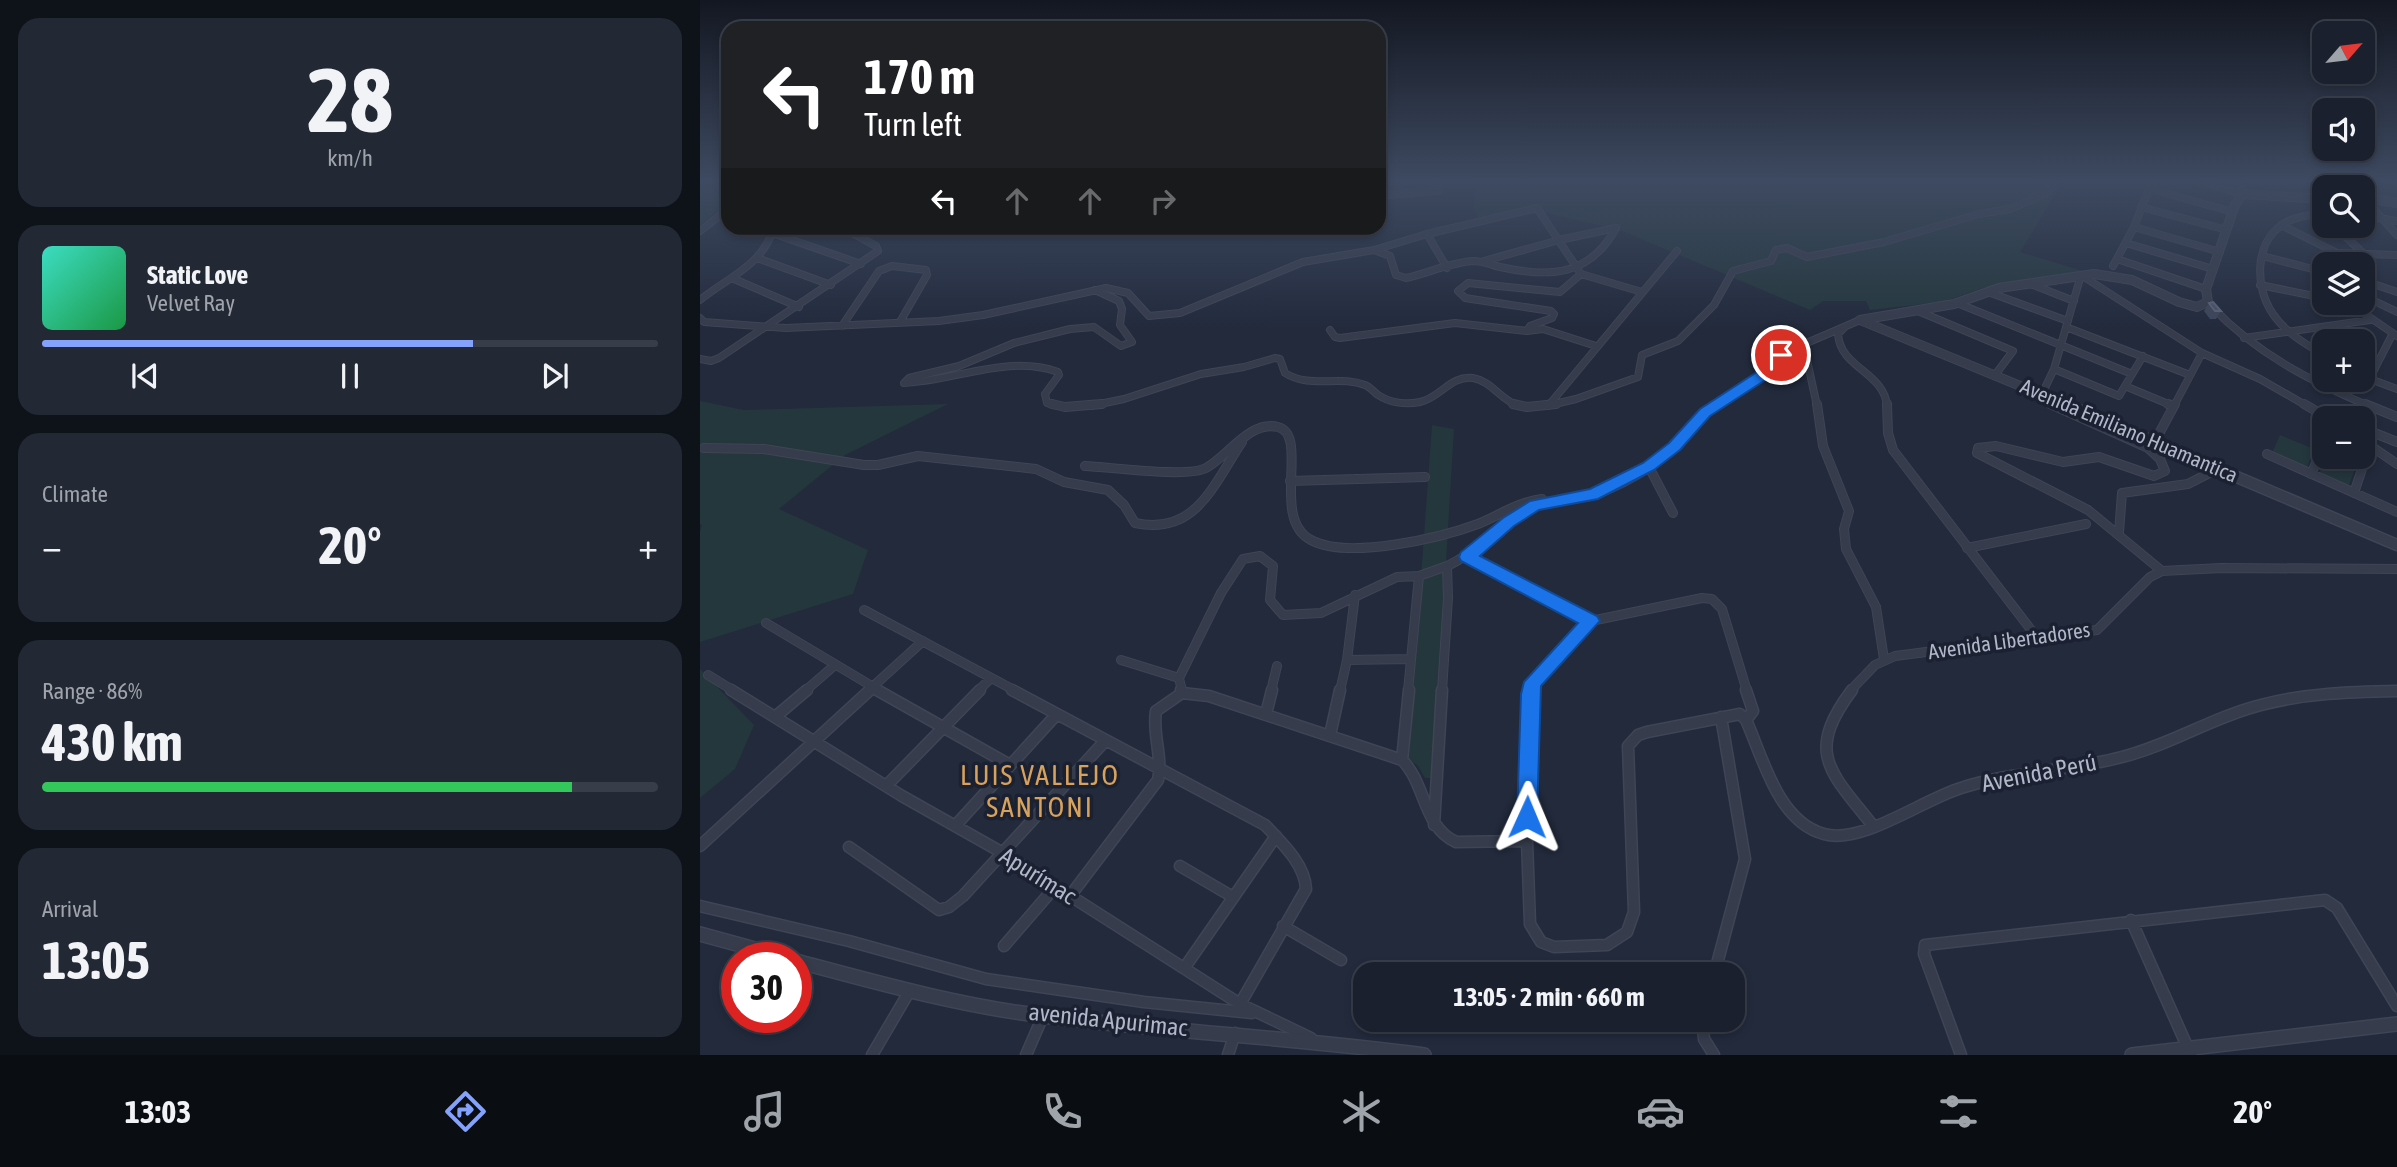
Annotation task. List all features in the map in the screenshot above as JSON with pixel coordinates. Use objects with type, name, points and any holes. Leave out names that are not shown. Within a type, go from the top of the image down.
[{"type":"street","points":[[700,318],[704,322],[768,327],[842,327],[939,321],[983,315],[1095,290],[1118,288],[1138,300],[1149,316],[1160,317],[1209,302],[1303,262],[1374,250],[1443,230]]},
{"type":"street","points":[[1552,230],[1580,271]]},
{"type":"street","points":[[1374,250],[1391,256],[1396,275],[1406,278],[1605,230]]},
{"type":"street","points":[[1527,331],[1530,326],[1552,318],[1553,312],[1465,298],[1459,294],[1459,289],[1468,284],[1560,292],[1610,241],[1615,230]]},
{"type":"street","points":[[1095,290],[1119,301],[1122,309],[1120,325],[1132,342],[1129,345],[1121,346],[1094,327],[1070,329],[1014,343],[959,366],[909,378],[904,383],[960,376],[991,368],[1028,365],[1058,372],[1059,375],[1045,394],[1048,402],[1083,406],[1134,396],[1202,374],[1248,366],[1273,357],[1280,359],[1283,370],[1293,378],[1338,384],[1363,384],[1386,399],[1400,403],[1427,400],[1455,381],[1466,377],[1479,379],[1517,405],[1549,405],[1638,377],[1642,355],[1678,341],[1714,305],[1733,271],[1771,261],[1776,250],[1787,248],[1807,257],[1884,242],[1924,230]]},
{"type":"street","points":[[2132,230],[2115,263],[2206,289]]},
{"type":"street","points":[[2145,230],[2220,252]]},
{"type":"street","points":[[2227,230],[2206,289],[2208,302],[2244,338],[2335,390],[2397,417]]},
{"type":"street","points":[[2275,230],[2265,240],[2260,285],[2269,309],[2289,331],[2312,347]]},
{"type":"street","points":[[2291,230],[2335,252]]},
{"type":"street","points":[[1427,234],[1447,268]]},
{"type":"street","points":[[700,300],[734,279],[757,258],[768,235]]},
{"type":"street","points":[[783,235],[861,264]]},
{"type":"street","points":[[700,359],[711,361],[719,358],[799,307],[878,251],[876,246],[856,235]]},
{"type":"street","points":[[2347,238],[2362,252]]},
{"type":"street","points":[[2126,243],[2213,269]]},
{"type":"street","points":[[1549,405],[1677,251]]},
{"type":"street","points":[[2375,254],[2397,255]]},
{"type":"street","points":[[2262,256],[2312,269]]},
{"type":"street","points":[[757,258],[831,285]]},
{"type":"street","points":[[1484,261],[1498,267],[1553,272],[1580,271],[1642,292]]},
{"type":"street","points":[[842,327],[879,271],[891,267],[926,270],[927,275],[900,322]]},
{"type":"street","points":[[1085,466],[1196,472],[1206,469],[1260,427],[1270,425],[1287,430],[1291,438],[1290,481],[1294,525],[1301,536],[1315,542],[1342,545],[1424,540],[1476,525],[1526,501],[1593,495],[1649,467],[1675,447],[1705,412],[1765,373],[1781,355],[1860,320],[1957,303],[2027,283],[2081,275],[2102,274],[2125,278],[2187,305],[2197,307],[2208,302]]},
{"type":"street","points":[[2081,275],[2054,369],[2042,394],[2051,405],[2148,448],[2160,459],[2165,471],[2154,476],[2099,457],[2063,462],[1996,446],[1978,448],[1977,453],[2088,510],[2162,571],[2221,568],[2397,569]]},
{"type":"street","points":[[2081,275],[2202,353],[2312,408]]},
{"type":"street","points":[[734,279],[799,307]]},
{"type":"street","points":[[2027,283],[2074,301]]},
{"type":"street","points":[[2375,284],[2397,292]]},
{"type":"street","points":[[2260,285],[2312,296]]},
{"type":"street","points":[[1988,292],[2190,375]]},
{"type":"street","points":[[2375,301],[2397,312]]},
{"type":"street","points":[[1957,303],[2132,374]]},
{"type":"street","points":[[1918,311],[2013,351],[1995,375]]},
{"type":"street","points":[[2364,315],[2395,335],[2375,365]]},
{"type":"street","name":"Avenida Emiliano Huamantica","points":[[1860,320],[2155,441],[2397,545]]},
{"type":"street","points":[[2244,338],[2370,320]]},
{"type":"street","points":[[1330,330],[1335,337],[1340,338],[1455,323],[1527,331],[1543,329],[1596,346]]},
{"type":"street","points":[[1848,324],[1838,334],[1837,344],[1843,353],[1883,389],[1886,399],[1886,436],[1893,450],[2035,635]]},
{"type":"street","points":[[1800,348],[1815,388],[1823,446],[1849,511],[1844,529],[1846,549],[1875,607],[1884,659],[1856,686],[1834,713],[1825,739],[1825,752],[1831,767],[1874,826]]},
{"type":"street","points":[[2155,441],[2202,353]]},
{"type":"street","points":[[2054,369],[2119,396],[2143,356]]},
{"type":"street","points":[[2375,381],[2397,389]]},
{"type":"street","points":[[2125,386],[2173,406]]},
{"type":"street","points":[[2375,433],[2397,442]]},
{"type":"street","points":[[704,449],[764,449],[864,465],[878,465],[918,456],[1036,469],[1064,482],[1108,490],[1124,505],[1135,523],[1175,525],[1187,519],[1196,509],[1242,442]]},
{"type":"street","points":[[2375,449],[2397,464]]},
{"type":"street","points":[[2267,454],[2397,512]]},
{"type":"street","points":[[1649,467],[1673,513]]},
{"type":"street","points":[[2119,533],[2122,493],[2188,484],[2219,468]]},
{"type":"street","points":[[2311,474],[2313,469]]},
{"type":"street","points":[[2354,493],[2360,469]]},
{"type":"street","points":[[1290,481],[1425,477]]},
{"type":"street","points":[[1182,693],[1179,678],[1221,593],[1244,559],[1259,556],[1268,559],[1273,566],[1270,600],[1283,615],[1321,613],[1397,577],[1419,576],[1467,557],[1509,522],[1536,505],[1555,500]]},
{"type":"street","points":[[1967,548],[2086,524]]},
{"type":"street","points":[[1467,557],[1591,621]]},
{"type":"street","points":[[1434,825],[1448,598],[1447,566]]},
{"type":"street","name":"Avenida Libertadores","points":[[1884,659],[2035,635],[2100,629],[2150,577],[2162,571]]},
{"type":"street","points":[[1402,760],[1419,576]]},
{"type":"street","points":[[1330,735],[1347,660],[1355,595]]},
{"type":"street","points":[[1702,598],[1718,603],[1722,609],[1753,711],[1746,720],[1740,714],[1721,717],[1647,732],[1632,740],[1628,746],[1634,912],[1626,932],[1607,945],[1554,947],[1541,942],[1530,924],[1527,841],[1530,694],[1533,682],[1591,621],[1702,598]]},
{"type":"street","points":[[864,610],[1265,825],[1276,836],[1307,882],[1306,889],[1240,1004]]},
{"type":"street","points":[[766,623],[872,688],[1010,765]]},
{"type":"street","points":[[700,846],[923,641]]},
{"type":"street","points":[[1347,660],[1411,659]]},
{"type":"street","points":[[1121,660],[1179,678]]},
{"type":"street","points":[[775,717],[835,665]]},
{"type":"street","points":[[1266,714],[1277,666]]},
{"type":"street","name":"Apurímac","points":[[708,675],[813,741],[1003,853],[1240,1004],[1317,1041]]},
{"type":"street","points":[[887,785],[990,678]]},
{"type":"street","name":"Avenida Perú","points":[[1746,720],[1780,796],[1796,818],[1804,826],[1822,834],[1845,838],[1963,787],[2124,757],[2259,705],[2323,692],[2397,691]]},
{"type":"street","points":[[1070,896],[1158,780],[1161,770],[1152,723],[1156,710],[1182,693],[1196,693],[1266,714],[1402,760],[1412,768],[1434,825],[1443,836],[1457,842],[1527,841]]},
{"type":"street","points":[[955,826],[1057,714]]},
{"type":"street","points":[[1717,962],[1745,859],[1721,717]]},
{"type":"street","points":[[849,847],[939,910],[949,907],[963,896],[1105,741]]},
{"type":"street","points":[[1185,967],[1276,836]]},
{"type":"street","points":[[1180,866],[1233,897]]},
{"type":"street","points":[[1004,946],[1055,887]]},
{"type":"street","points":[[1961,1055],[1924,954],[1925,945],[2325,900],[2337,908],[2397,1006]]},
{"type":"street","name":"Apurímac","points":[[700,906],[849,941],[986,979],[1144,1002],[1258,1013]]},
{"type":"street","points":[[2131,920],[2190,1052]]},
{"type":"street","points":[[1283,926],[1341,960]]},
{"type":"street","points":[[700,934],[729,942]]},
{"type":"street","name":"avenida Apurimac","points":[[812,965],[909,992],[1043,1016],[1317,1041],[1422,1055]]},
{"type":"street","points":[[872,1055],[909,992]]},
{"type":"street","points":[[1026,1055],[1043,1016]]},
{"type":"street","points":[[2132,1055],[2190,1052],[2397,1024]]},
{"type":"street","points":[[1703,1032],[1704,1039],[1714,1055]]},
{"type":"street","points":[[1228,1055],[1235,1033]]},
{"type":"shaded area","points":[[1621,230],[2033,230],[2020,252],[2083,271],[1983,288],[1942,302],[1870,310],[1866,301],[1823,301],[1810,310]]},
{"type":"shaded area","points":[[700,401],[744,410],[948,404],[845,455],[779,509],[868,550],[853,594],[700,642]]},
{"type":"shaded area","points":[[1432,425],[1454,429],[1433,778],[1425,778],[1418,766],[1408,758]]},
{"type":"shaded area","points":[[2280,435],[2312,448],[2306,470],[2271,455]]},
{"type":"shaded area","points":[[2321,469],[2355,469],[2348,488],[2319,475]]},
{"type":"shaded area","points":[[700,669],[754,725],[735,769],[700,798]]},
{"type":"building","points":[[2213,302],[2221,311],[2215,311],[2209,303]]},
{"type":"district","name":"LUIS VALLEJO SANTONI","points":[[1040,791]]},
{"type":"route","points":[[1527,817],[1530,694],[1533,682],[1591,621],[1467,557],[1509,522],[1536,505],[1593,495],[1649,467],[1675,447],[1705,412],[1765,373],[1781,355]]}]
